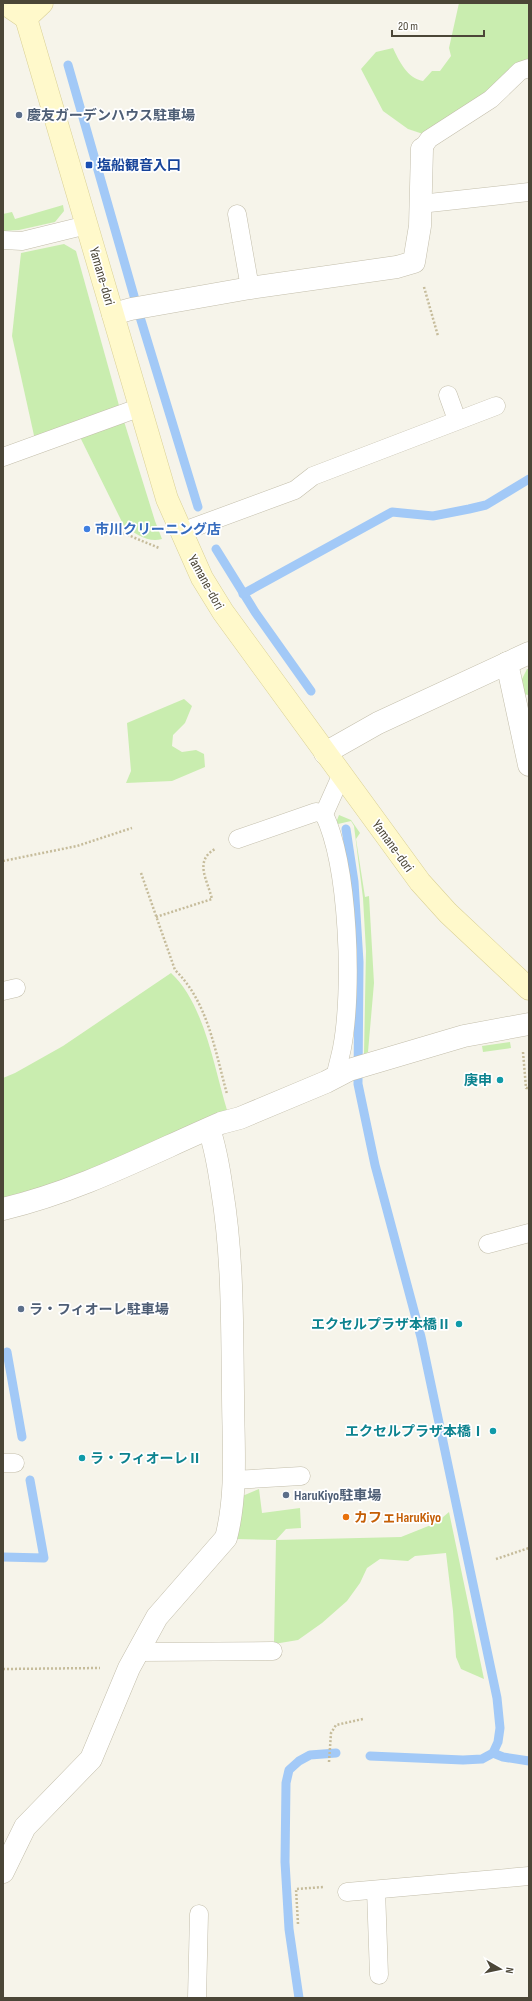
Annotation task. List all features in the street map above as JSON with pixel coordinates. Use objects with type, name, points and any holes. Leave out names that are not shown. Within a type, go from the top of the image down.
[{"type":"street","points":[[4,3],[26,18],[42,3]]},
{"type":"street","name":"Yamane-dori","points":[[26,18],[87,225],[129,310],[141,407],[167,499],[202,578],[223,612],[341,776],[434,898],[529,989]]},
{"type":"street","points":[[129,310],[250,288],[397,267],[414,262],[420,226],[422,148]]},
{"type":"street","points":[[325,753],[378,723],[529,653]]},
{"type":"street","points":[[507,663],[529,765]]},
{"type":"street","points":[[3,1209],[38,1201],[74,1189],[209,1128],[234,1120],[350,1071],[464,1036],[523,1025]]},
{"type":"street","points":[[3,1872],[26,1827],[91,1759],[133,1660],[157,1617],[226,1538],[229,1525],[233,1480],[232,1301],[228,1226],[215,1146],[209,1128]]},
{"type":"lane","points":[[422,148],[428,139],[491,99],[520,71],[529,68]]},
{"type":"lane","points":[[420,204],[529,192]]},
{"type":"lane","points":[[238,214],[250,288]]},
{"type":"lane","points":[[3,240],[22,241],[87,225]]},
{"type":"lane","points":[[448,395],[457,420]]},
{"type":"lane","points":[[181,532],[295,490],[313,476],[496,406]]},
{"type":"lane","points":[[3,457],[141,407]]},
{"type":"lane","points":[[341,776],[324,814],[337,856],[346,929],[346,1012],[342,1048],[350,1071]]},
{"type":"lane","points":[[238,839],[316,812],[324,814]]},
{"type":"lane","points":[[488,1244],[529,1233]]},
{"type":"lane","points":[[233,1480],[301,1476]]},
{"type":"lane","points":[[133,1660],[273,1651]]},
{"type":"lane","points":[[347,1892],[529,1876]]},
{"type":"lane","points":[[376,1890],[379,1975]]},
{"type":"lane","points":[[197,1998],[199,1914]]},
{"type":"path","points":[[414,262],[422,279],[438,336]]},
{"type":"path","points":[[116,530],[164,551]]},
{"type":"path","points":[[3,861],[77,846],[132,828]]},
{"type":"path","points":[[156,917],[212,899],[202,864],[206,854],[238,839]]},
{"type":"path","points":[[141,873],[175,970],[184,979],[196,996],[207,1023],[234,1120]]},
{"type":"path","points":[[523,1025],[522,1045],[526,1088],[529,1088]]},
{"type":"path","points":[[496,1559],[529,1548]]},
{"type":"path","points":[[3,1669],[133,1660]]},
{"type":"path","points":[[329,1762],[331,1733],[336,1725],[363,1719]]},
{"type":"path","points":[[298,1924],[296,1889],[339,1885],[347,1892]]},
{"type":"green space","points":[[459,3],[529,3],[529,64],[491,95],[426,135],[408,129],[383,111],[361,69],[376,52],[393,48],[404,68],[408,73],[417,79],[423,81],[432,71],[440,71],[451,56],[449,48]]},
{"type":"green space","points":[[63,205],[64,211],[55,222],[19,230],[3,231],[3,214],[12,212],[15,219]]},
{"type":"green space","points":[[64,244],[76,251],[120,409],[35,440],[12,336],[21,253]]},
{"type":"green space","points":[[123,418],[162,539],[147,539],[124,526],[79,435]]},
{"type":"green space","points":[[527,669],[529,669],[528,695],[524,694],[521,681]]},
{"type":"green space","points":[[184,699],[192,706],[185,723],[173,735],[172,746],[182,752],[196,750],[204,754],[205,767],[172,781],[126,783],[131,771],[127,723]]},
{"type":"green space","points":[[339,815],[351,820],[360,833],[356,839],[365,897],[369,896],[374,983],[368,1052],[364,1054],[366,951],[363,898],[354,826],[351,821],[338,824],[336,823]]},
{"type":"green space","points":[[171,973],[192,1001],[200,1018],[227,1110],[69,1179],[3,1198],[3,1078],[15,1073],[63,1046]]},
{"type":"green space","points":[[510,1042],[511,1048],[483,1052],[482,1046]]},
{"type":"green space","points":[[259,1489],[262,1513],[300,1508],[301,1528],[286,1529],[276,1540],[236,1539],[240,1497]]},
{"type":"green space","points":[[449,1512],[484,1679],[461,1669],[456,1657],[453,1611],[446,1553],[415,1556],[408,1561],[380,1559],[367,1568],[360,1583],[347,1601],[322,1623],[298,1640],[274,1644],[276,1540],[401,1537],[436,1523]]},
{"type":"waterway","points":[[68,65],[140,317],[198,507]]},
{"type":"waterway","points":[[243,594],[392,512],[433,516],[486,505],[529,479]]},
{"type":"waterway","points":[[216,549],[255,612],[311,691]]},
{"type":"waterway","points":[[346,829],[354,882],[359,962],[358,1084],[375,1165],[421,1337],[497,1698],[500,1728],[498,1742],[493,1753],[482,1759],[463,1760],[370,1756]]},
{"type":"waterway","points":[[7,1352],[22,1437]]},
{"type":"waterway","points":[[3,1557],[44,1558],[30,1480]]},
{"type":"waterway","points":[[299,1998],[289,1929],[285,1862],[286,1783],[289,1770],[299,1761],[310,1755],[336,1753]]},
{"type":"waterway","points":[[493,1753],[503,1757],[529,1761]]},
{"type":"place","name":"慶友ガーデンハウス駐車場","points":[[19,115]]},
{"type":"place","name":"塩船観音入口","points":[[89,165]]},
{"type":"place","name":"市川クリーニング店","points":[[87,529]]},
{"type":"place","name":"庚申","points":[[500,1080]]},
{"type":"place","name":"ラ・フィオーレ駐車場","points":[[21,1309]]},
{"type":"place","name":"エクセルプラザ本橋Ⅱ","points":[[459,1324]]},
{"type":"place","name":"エクセルプラザ本橋Ⅰ","points":[[493,1431]]},
{"type":"place","name":"ラ・フィオーレⅡ","points":[[82,1458]]},
{"type":"place","name":"HaruKiyo駐車場","points":[[286,1495]]},
{"type":"place","name":"カフェHaruKiyo","points":[[346,1517]]}]
